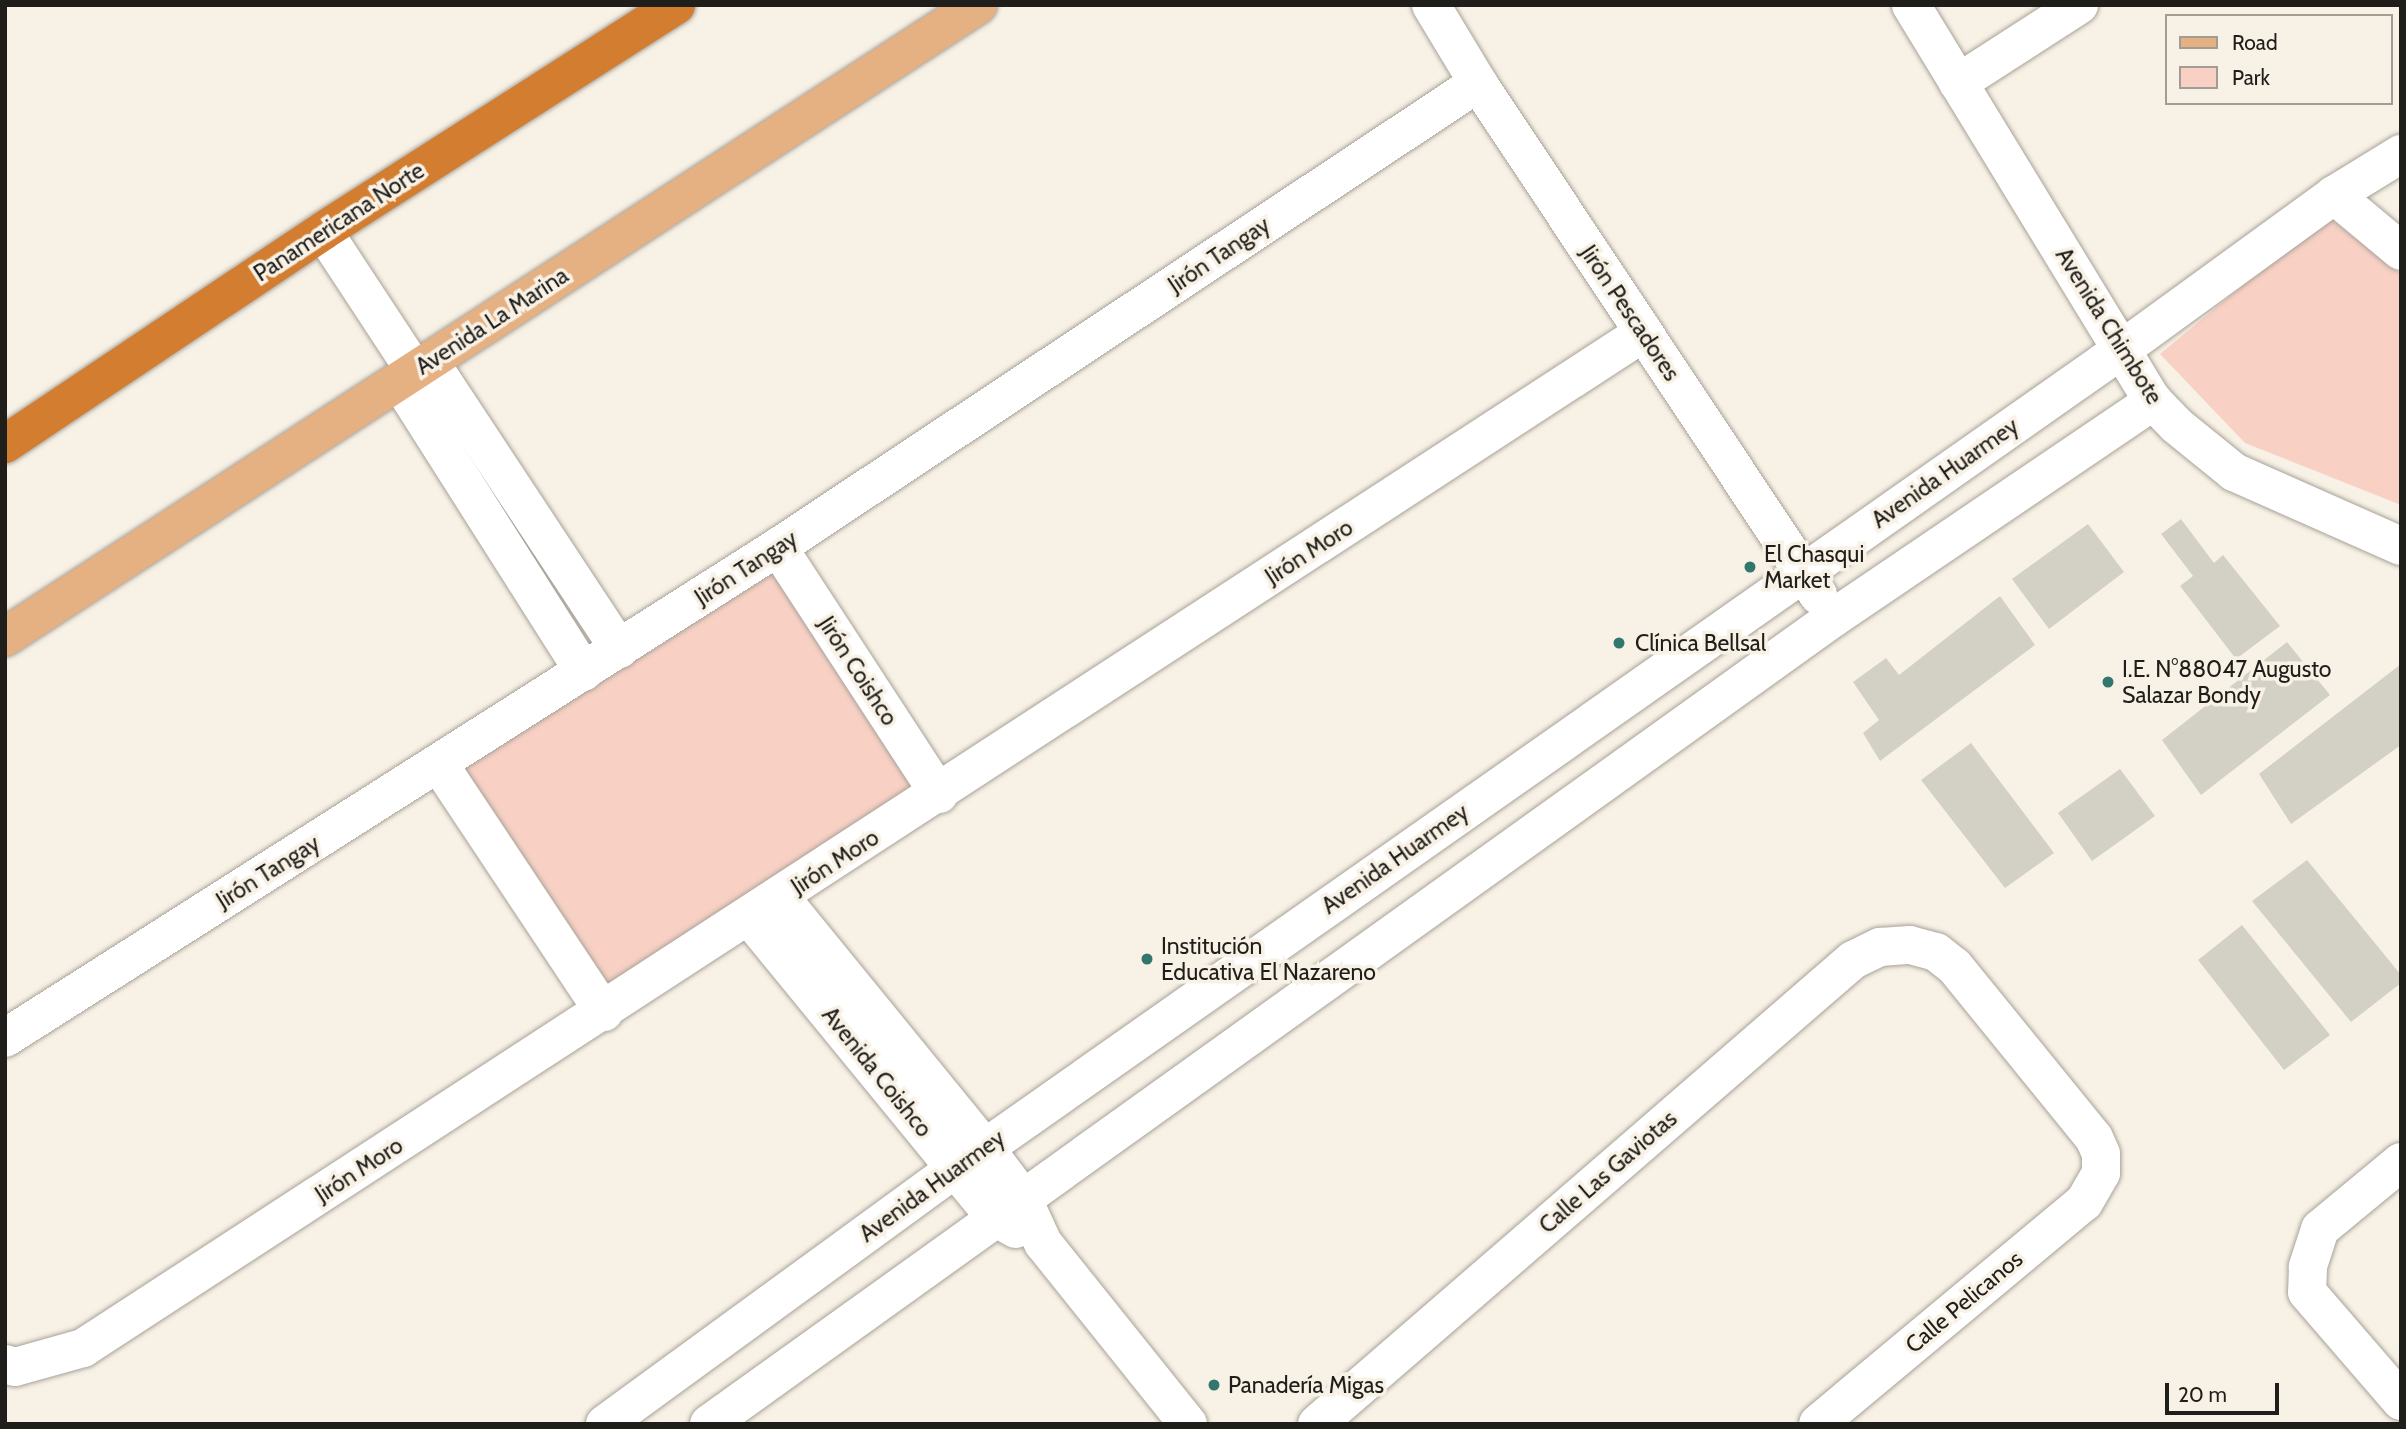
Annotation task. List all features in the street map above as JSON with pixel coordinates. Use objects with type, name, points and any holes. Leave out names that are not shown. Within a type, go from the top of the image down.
[{"type":"highway","name":"Panamericana Norte","points":[[5,444],[323,231],[676,5]]},
{"type":"main road","name":"Avenida La Marina","points":[[5,636],[978,5]]},
{"type":"street","name":"Jirón Pescadores","points":[[1431,5],[1478,83],[1833,618]]},
{"type":"street","name":"Avenida Chimbote","points":[[1911,5],[2153,401],[2234,472],[2401,546]]},
{"type":"street","points":[[1958,83],[2079,5]]},
{"type":"street","name":"Jirón Tangay","points":[[5,1038],[778,547],[1478,83]]},
{"type":"street","name":"Avenida Huarmey","points":[[605,1424],[970,1158],[2121,351],[2334,195],[2401,154]]},
{"type":"street","points":[[2334,195],[2401,251]]},
{"type":"street","points":[[323,231],[415,372],[619,649]]},
{"type":"street","name":"Jirón Moro","points":[[10,1365],[83,1348],[766,908],[1643,333]]},
{"type":"street","points":[[415,372],[584,672]]},
{"type":"street","points":[[709,1424],[1833,618],[2153,401]]},
{"type":"street","name":"Jirón Coishco","points":[[778,547],[939,794]]},
{"type":"street","points":[[439,764],[604,1012]]},
{"type":"street","name":"Avenida Coishco","points":[[766,908],[1009,1207],[1043,1243],[1188,1424]]},
{"type":"street","name":"Calle Pelicanos","points":[[1818,1424],[2084,1202],[2101,1173],[2101,1154],[2094,1138],[1955,967],[1936,952],[1910,945]]},
{"type":"street","name":"Calle Las Gaviotas","points":[[1317,1424],[1853,960],[1880,947],[1910,945]]},
{"type":"street","points":[[2401,1162],[2319,1229],[2308,1267],[2307,1292],[2401,1401]]},
{"type":"green space","points":[[2327,216],[2401,274],[2401,505],[2245,443],[2160,354]]},
{"type":"green space","points":[[770,558],[919,791],[606,993],[460,763]]},
{"type":"building","points":[[2181,519],[2214,563],[2223,555],[2280,626],[2236,659],[2180,586],[2193,576],[2161,534]]},
{"type":"building","points":[[2088,524],[2124,572],[2049,629],[2012,579]]},
{"type":"building","points":[[2000,596],[2035,645],[1880,761],[1863,733],[1879,720],[1853,682],[1886,658],[1899,675]]},
{"type":"building","points":[[2287,642],[2330,695],[2201,795],[2162,740]]},
{"type":"building","points":[[2401,664],[2401,745],[2291,824],[2259,774]]},
{"type":"building","points":[[1971,743],[2054,853],[2005,888],[1921,780]]},
{"type":"building","points":[[2120,769],[2155,816],[2092,861],[2058,813]]},
{"type":"building","points":[[2307,860],[2401,975],[2401,983],[2351,1022],[2252,901]]},
{"type":"building","points":[[2242,925],[2330,1035],[2284,1070],[2198,960]]},
{"type":"place","name":"El Chasqui Market","points":[[1750,567]]},
{"type":"place","name":"Clínica Bellsal","points":[[1619,643]]},
{"type":"place","name":"I.E. N°88047 Augusto Salazar Bondy","points":[[2108,682]]},
{"type":"place","name":"Institución Educativa El Nazareno","points":[[1147,959]]},
{"type":"place","name":"Panadería Migas","points":[[1214,1385]]}]
